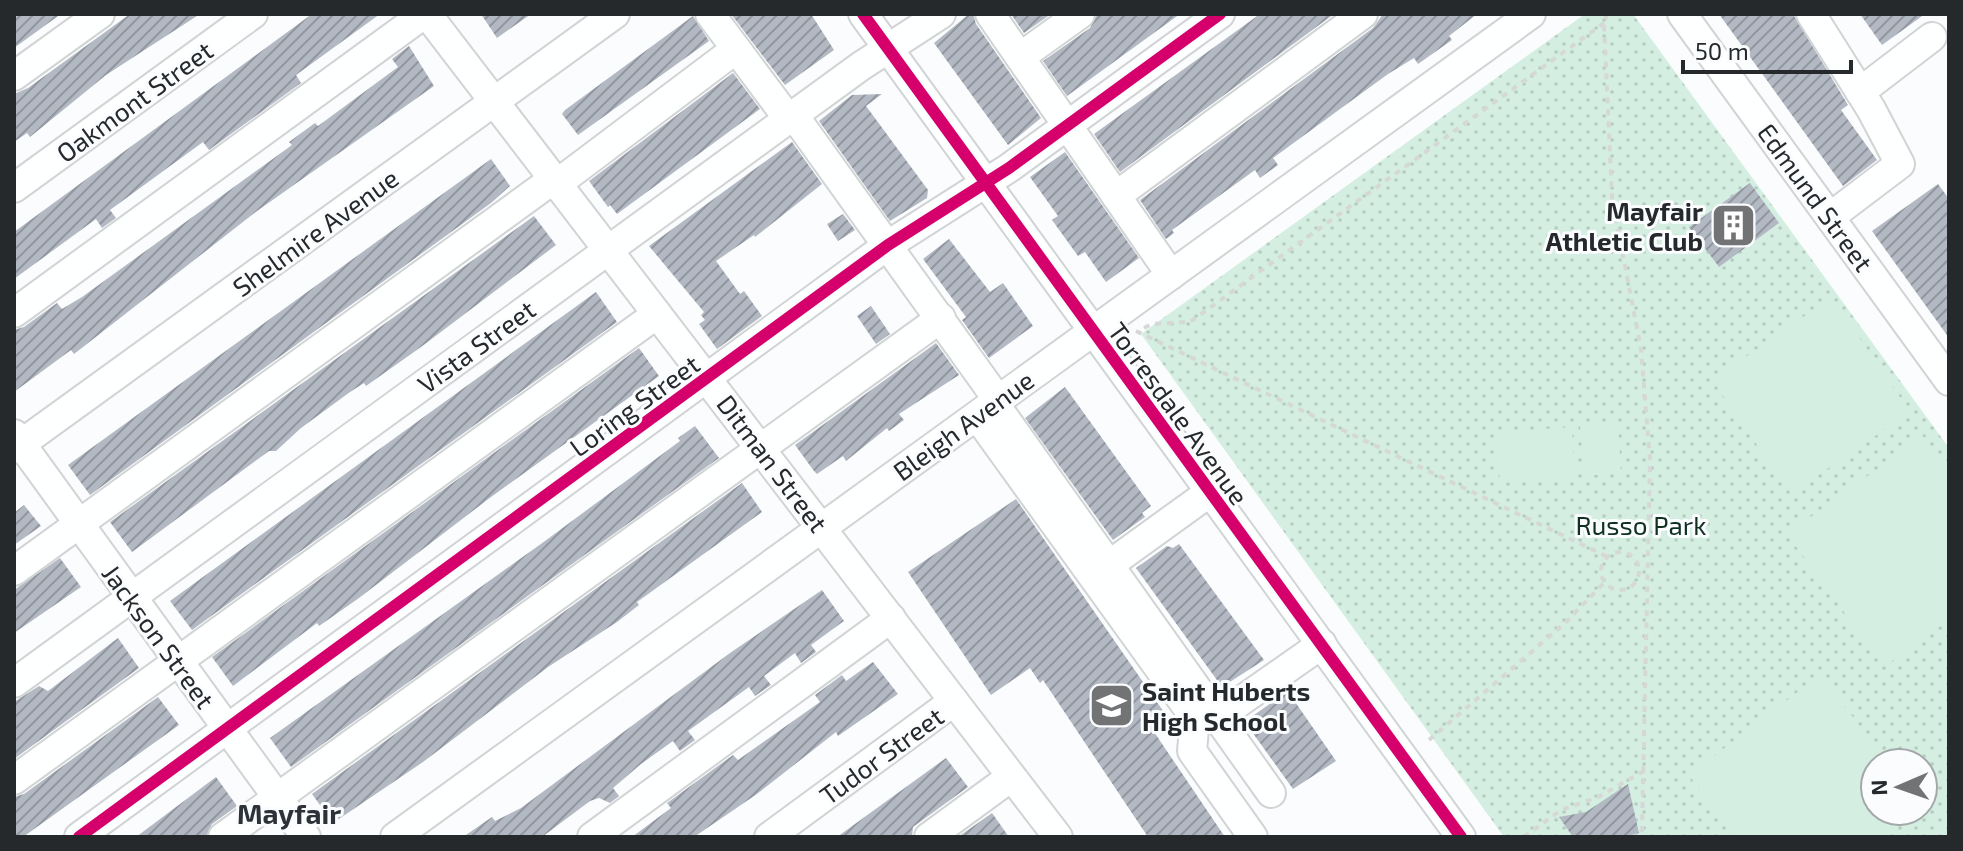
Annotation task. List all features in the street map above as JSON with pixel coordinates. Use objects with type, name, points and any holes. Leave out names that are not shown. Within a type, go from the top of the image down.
[{"type":"street","points":[[14,76],[100,14]]},
{"type":"street","name":"Oakmont Street","points":[[14,188],[253,14]]},
{"type":"street","points":[[14,313],[425,14]]},
{"type":"street","name":"Ditman Street","points":[[425,14],[496,101],[1058,837]]},
{"type":"street","name":"Shelmire Avenue","points":[[16,442],[615,14]]},
{"type":"street","points":[[710,14],[941,318],[989,407],[1195,718],[1192,751],[1253,837]]},
{"type":"street","name":"Torresdale Avenue","points":[[863,14],[1461,837]]},
{"type":"street","name":"Vista Street","points":[[14,683],[861,66],[941,14]]},
{"type":"street","points":[[990,14],[1171,275]]},
{"type":"street","points":[[1020,57],[1080,14]]},
{"type":"street","name":"Loring Street","points":[[79,837],[888,245],[984,183],[1220,14]]},
{"type":"street","points":[[1116,196],[1363,14]]},
{"type":"street","name":"Bleigh Avenue","points":[[395,837],[1531,14]]},
{"type":"street","name":"Edmund Street","points":[[1682,14],[1949,381]]},
{"type":"street","points":[[1811,14],[1900,164],[1830,217]]},
{"type":"street","points":[[1860,92],[1932,37]]},
{"type":"street","points":[[14,571],[736,49]]},
{"type":"street","points":[[14,780],[657,314]]},
{"type":"street","points":[[223,837],[941,318]]},
{"type":"street","points":[[989,407],[1109,565],[1271,793]]},
{"type":"street","name":"Jackson Street","points":[[16,442],[306,837]]},
{"type":"street","points":[[1109,565],[1210,492]]},
{"type":"street","points":[[592,837],[891,618]]},
{"type":"street","points":[[1218,717],[1322,644]]},
{"type":"street","name":"Tudor Street","points":[[769,837],[954,701]]},
{"type":"street","points":[[929,837],[1011,777]]},
{"type":"path","points":[[1607,14],[1604,23],[1612,198],[1641,349],[1650,460],[1642,830],[1637,837]]},
{"type":"path","points":[[1604,23],[1190,322],[1152,324],[1135,332],[1608,557],[1629,554],[1639,566],[1639,574],[1630,588],[1622,590],[1605,582],[1601,570],[1608,557]]},
{"type":"path","points":[[1639,574],[1649,575]]},
{"type":"path","points":[[1429,740],[1565,623],[1605,582]]},
{"type":"path","points":[[1524,837],[1561,810],[1598,797],[1644,771]]},
{"type":"green space","name":"Russo Park","points":[[1585,14],[1633,14],[1949,448],[1949,837],[1504,837],[1141,334]]},
{"type":"green space","points":[[1832,297],[1910,412],[1791,494],[1712,380]]},
{"type":"green space","points":[[1618,423],[1621,473],[1584,476],[1580,425]]},
{"type":"green space","points":[[1572,427],[1575,478],[1500,483],[1496,432]]},
{"type":"green space","points":[[1923,436],[1949,471],[1949,620],[1884,667],[1787,534]]},
{"type":"green space","points":[[1820,675],[1876,747],[1859,747],[1859,827],[1896,827],[1882,837],[1733,837],[1689,775]]},
{"type":"building","points":[[14,14],[61,14],[14,48]]},
{"type":"building","points":[[130,14],[200,14],[106,75],[30,137],[27,133],[14,142],[14,94],[28,88]]},
{"type":"building","points":[[312,14],[380,14],[296,75],[301,83],[209,150],[203,142],[110,210],[116,218],[102,228],[96,219],[14,279],[14,232]]},
{"type":"building","points":[[481,14],[531,14],[497,38]]},
{"type":"building","points":[[731,14],[811,14],[834,50],[785,85]]},
{"type":"building","points":[[973,14],[976,24],[1041,118],[1008,145],[934,43]]},
{"type":"building","points":[[1011,14],[1051,14],[1024,33]]},
{"type":"building","points":[[1097,14],[1180,14],[1067,96],[1043,61],[1090,28]]},
{"type":"building","points":[[1260,14],[1334,14],[1120,172],[1094,134]]},
{"type":"building","points":[[1383,14],[1477,14],[1449,36],[1452,40],[1418,64],[1414,58],[1388,74],[1273,158],[1278,165],[1260,178],[1255,170],[1172,230],[1174,233],[1166,239],[1140,200],[1373,28]]},
{"type":"building","points":[[1719,14],[1793,14],[1848,105],[1841,110],[1877,160],[1843,186]]},
{"type":"building","points":[[1860,14],[1925,14],[1882,45]]},
{"type":"building","points":[[693,16],[709,41],[578,135],[562,114],[565,110]]},
{"type":"building","points":[[409,46],[434,86],[257,211],[74,354],[71,350],[14,392],[14,330],[24,327],[57,303],[62,309],[82,297],[292,145],[289,142],[315,123],[318,126],[398,67],[392,59]]},
{"type":"building","points":[[733,73],[760,109],[617,214],[610,205],[608,207],[589,181]]},
{"type":"building","points":[[882,94],[866,106],[928,190],[927,198],[890,221],[819,121],[852,95]]},
{"type":"building","points":[[792,142],[822,184],[755,237],[716,261],[740,294],[744,291],[762,316],[717,349],[699,324],[705,320],[701,315],[704,312],[649,246]]},
{"type":"building","points":[[1065,152],[1139,258],[1106,282],[1085,252],[1078,256],[1052,220],[1058,216],[1030,177]]},
{"type":"building","points":[[491,159],[510,186],[491,203],[90,495],[68,465]]},
{"type":"building","name":"Mayfair Athletic Club","points":[[1750,183],[1779,223],[1719,267],[1689,227]]},
{"type":"building","points":[[1938,184],[1949,199],[1949,338],[1872,231]]},
{"type":"building","points":[[843,214],[855,230],[838,241],[827,224]]},
{"type":"building","points":[[534,216],[556,245],[421,347],[366,386],[364,383],[350,392],[276,451],[269,451],[132,552],[110,522]]},
{"type":"building","points":[[949,239],[990,292],[1003,283],[1033,326],[989,358],[962,320],[966,317],[923,259]]},
{"type":"building","points":[[596,292],[617,322],[192,630],[170,601]]},
{"type":"building","points":[[871,306],[890,334],[876,344],[857,316]]},
{"type":"building","points":[[936,343],[959,375],[899,414],[904,420],[889,431],[887,428],[846,461],[843,456],[817,474],[795,445]]},
{"type":"building","points":[[639,348],[659,376],[491,497],[359,598],[319,626],[317,623],[233,686],[212,657]]},
{"type":"building","points":[[1065,387],[1151,506],[1142,513],[1145,517],[1113,540],[1025,418]]},
{"type":"building","points":[[695,426],[719,458],[291,767],[270,738],[545,541],[680,441],[678,438]]},
{"type":"building","points":[[742,483],[762,512],[637,602],[639,605],[617,622],[548,667],[423,762],[333,823],[312,794]]},
{"type":"building","name":"Saint Huberts High School","points":[[1016,499],[1168,718],[1152,729],[1225,837],[1148,837],[1043,680],[1040,683],[1030,668],[991,695],[908,572]]},
{"type":"building","points":[[24,505],[41,526],[14,545],[14,513]]},
{"type":"building","points":[[1179,544],[1264,660],[1222,687],[1136,568],[1167,546],[1173,548]]},
{"type":"building","points":[[60,558],[81,587],[14,633],[14,590]]},
{"type":"building","points":[[822,590],[844,621],[811,645],[816,652],[801,663],[795,653],[764,676],[771,685],[755,696],[749,687],[688,731],[695,740],[680,751],[673,741],[641,764],[613,788],[619,796],[610,803],[599,798],[590,801],[542,837],[463,837],[492,817],[495,821],[521,808],[730,653]]},
{"type":"building","points":[[118,638],[139,668],[14,759],[14,702],[39,686],[48,691]]},
{"type":"building","points":[[873,662],[898,694],[838,736],[836,732],[757,794],[694,837],[632,837],[671,808],[667,803],[733,755],[738,760],[820,702],[815,695],[842,675],[846,681]]},
{"type":"building","points":[[1285,693],[1291,696],[1336,761],[1293,789],[1247,725],[1247,720]]},
{"type":"building","points":[[158,697],[179,725],[23,837],[14,837],[14,797],[24,794]]},
{"type":"building","points":[[946,758],[968,787],[913,827],[912,837],[837,837]]},
{"type":"building","points":[[216,777],[237,806],[212,824],[206,837],[136,837]]},
{"type":"building","points":[[1628,784],[1639,833],[1624,837],[1573,837],[1559,817],[1586,812]]},
{"type":"building","points":[[992,813],[1009,837],[958,837]]},
{"type":"cycle path","points":[[863,14],[1461,837]]},
{"type":"cycle path","points":[[79,837],[888,245],[1009,168],[1220,14]]},
{"type":"place","name":"Mayfair Athletic Club","points":[[1734,225]]},
{"type":"place","name":"Saint Huberts High School","points":[[1111,705]]},
{"type":"district","name":"Mayfair","points":[[289,813]]}]
